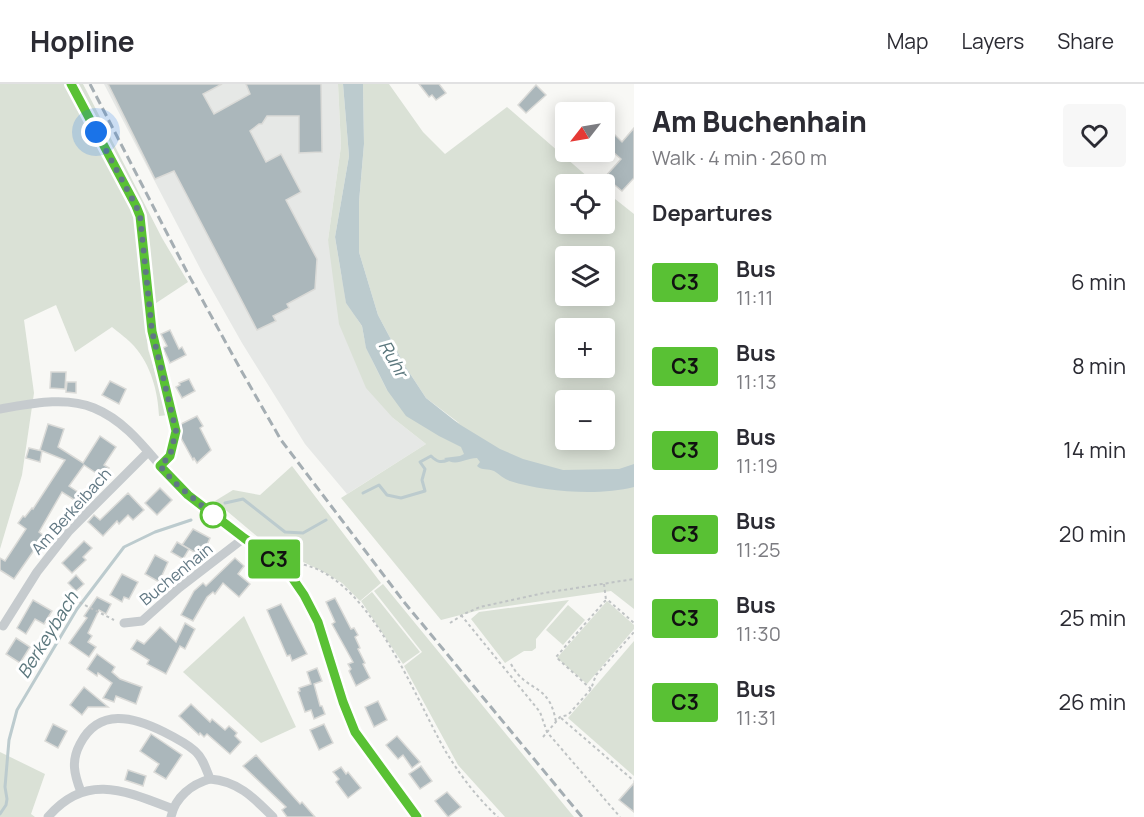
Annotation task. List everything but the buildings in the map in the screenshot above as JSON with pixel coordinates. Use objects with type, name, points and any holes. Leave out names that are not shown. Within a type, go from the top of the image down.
[{"type":"street","points":[[71,84],[140,216],[152,331],[176,431],[170,456],[160,466]]},
{"type":"street","points":[[0,409],[63,402],[92,407],[125,426],[188,495],[280,564],[304,595],[318,622],[343,702],[355,732],[417,817]]},
{"type":"street","name":"Am Berkeibach","points":[[3,626],[38,572],[69,531],[148,452]]},
{"type":"street","name":"Buchenhain","points":[[124,623],[142,621],[172,594],[244,538]]},
{"type":"street","points":[[81,792],[74,770],[74,758],[79,746],[91,729],[103,722],[118,718],[133,719],[148,724],[187,745],[200,756],[210,779]]},
{"type":"street","points":[[48,817],[63,802],[81,792],[97,788],[114,790],[172,813],[186,791],[210,779],[223,780],[241,788],[273,817]]},
{"type":"path","points":[[280,564],[301,564],[323,573],[340,584],[365,609],[410,683],[450,759],[498,817]]},
{"type":"path","points":[[450,623],[461,615],[480,607],[544,593],[634,579]]},
{"type":"path","points":[[604,584],[606,600],[634,623]]},
{"type":"path","points":[[69,597],[113,620],[124,623]]},
{"type":"path","points":[[591,689],[555,658],[606,600]]},
{"type":"path","points":[[461,615],[540,712],[547,732],[620,817]]},
{"type":"path","points":[[560,717],[566,717],[591,689],[596,675],[634,633]]},
{"type":"path","points":[[512,664],[521,679],[547,696],[554,710],[556,722]]},
{"type":"path","points":[[543,737],[560,717]]},
{"type":"path","points":[[560,717],[634,781]]},
{"type":"shaded area","points":[[0,84],[68,84],[144,214],[73,84],[83,84],[162,238],[188,282],[144,311],[148,349],[168,415],[159,416],[152,379],[140,353],[112,327],[75,352],[56,305],[24,320],[34,393],[22,475],[0,549]]},
{"type":"shaded area","points":[[104,84],[338,84],[341,146],[328,240],[393,418],[426,444],[347,494],[305,444],[242,343],[203,274]]},
{"type":"shaded area","points":[[338,84],[343,84],[349,156],[335,237],[346,303],[362,326],[366,348],[387,390],[459,423],[426,398],[405,366],[378,315],[359,252],[359,202],[364,144],[363,84],[389,84],[423,132],[445,154],[507,107],[555,149],[555,162],[571,162],[584,174],[555,174],[555,234],[615,234],[615,199],[634,214],[634,609],[611,591],[480,610],[441,620],[341,498],[426,444],[393,418],[366,388],[339,324],[328,240],[341,146]]},
{"type":"shaded area","points":[[292,466],[381,583],[360,601],[342,583],[322,571],[301,561],[284,559],[215,501],[233,490],[260,495]]},
{"type":"shaded area","points":[[383,584],[574,817],[505,817],[458,765],[404,666],[422,652],[374,591]]},
{"type":"shaded area","points":[[372,592],[420,652],[403,664],[361,601]]},
{"type":"shaded area","points":[[569,600],[536,639],[536,648],[532,651],[524,651],[505,663],[471,619],[479,612]]},
{"type":"shaded area","points":[[607,601],[634,625],[634,629],[587,684],[557,658]]},
{"type":"shaded area","points":[[568,605],[585,620],[563,645],[546,630]]},
{"type":"shaded area","points":[[244,616],[296,727],[261,743],[183,672]]},
{"type":"shaded area","points":[[634,641],[634,776],[568,718]]},
{"type":"shaded area","points":[[0,752],[45,774],[31,814],[35,817],[0,817]]},
{"type":"water","name":"Ruhr","points":[[343,84],[363,84],[364,144],[359,202],[359,252],[378,315],[405,366],[426,398],[459,424],[500,449],[523,459],[563,470],[619,469],[634,464],[634,487],[588,492],[539,488],[510,481],[494,471],[479,468],[477,466],[480,462],[477,458],[456,462],[448,461],[444,458],[464,454],[461,447],[406,416],[387,390],[366,348],[362,326],[346,303],[335,237],[349,156]]},
{"type":"waterway","name":"Berkeybach","points":[[363,493],[379,485],[387,495],[401,498],[425,491],[422,480],[425,469],[420,462],[431,456],[439,461],[448,460]]},
{"type":"waterway","name":"Berkeybach","points":[[225,503],[243,499],[285,532],[303,533],[326,520]]},
{"type":"waterway","name":"Berkeybach","points":[[0,814],[7,799],[5,787],[9,740],[17,710],[77,609],[124,547],[155,532],[191,520]]},
{"type":"railway","points":[[90,84],[187,272],[281,440],[404,602],[582,817]]},
{"type":"bus line","name":"C3","points":[[71,84],[140,216],[152,331],[176,431],[170,456],[160,466],[188,495],[274,559],[293,579],[318,622],[343,702],[355,732],[417,817]]},
{"type":"route","points":[[96,132],[140,216],[152,331],[176,431],[170,456],[160,466],[188,495],[213,515]]}]
